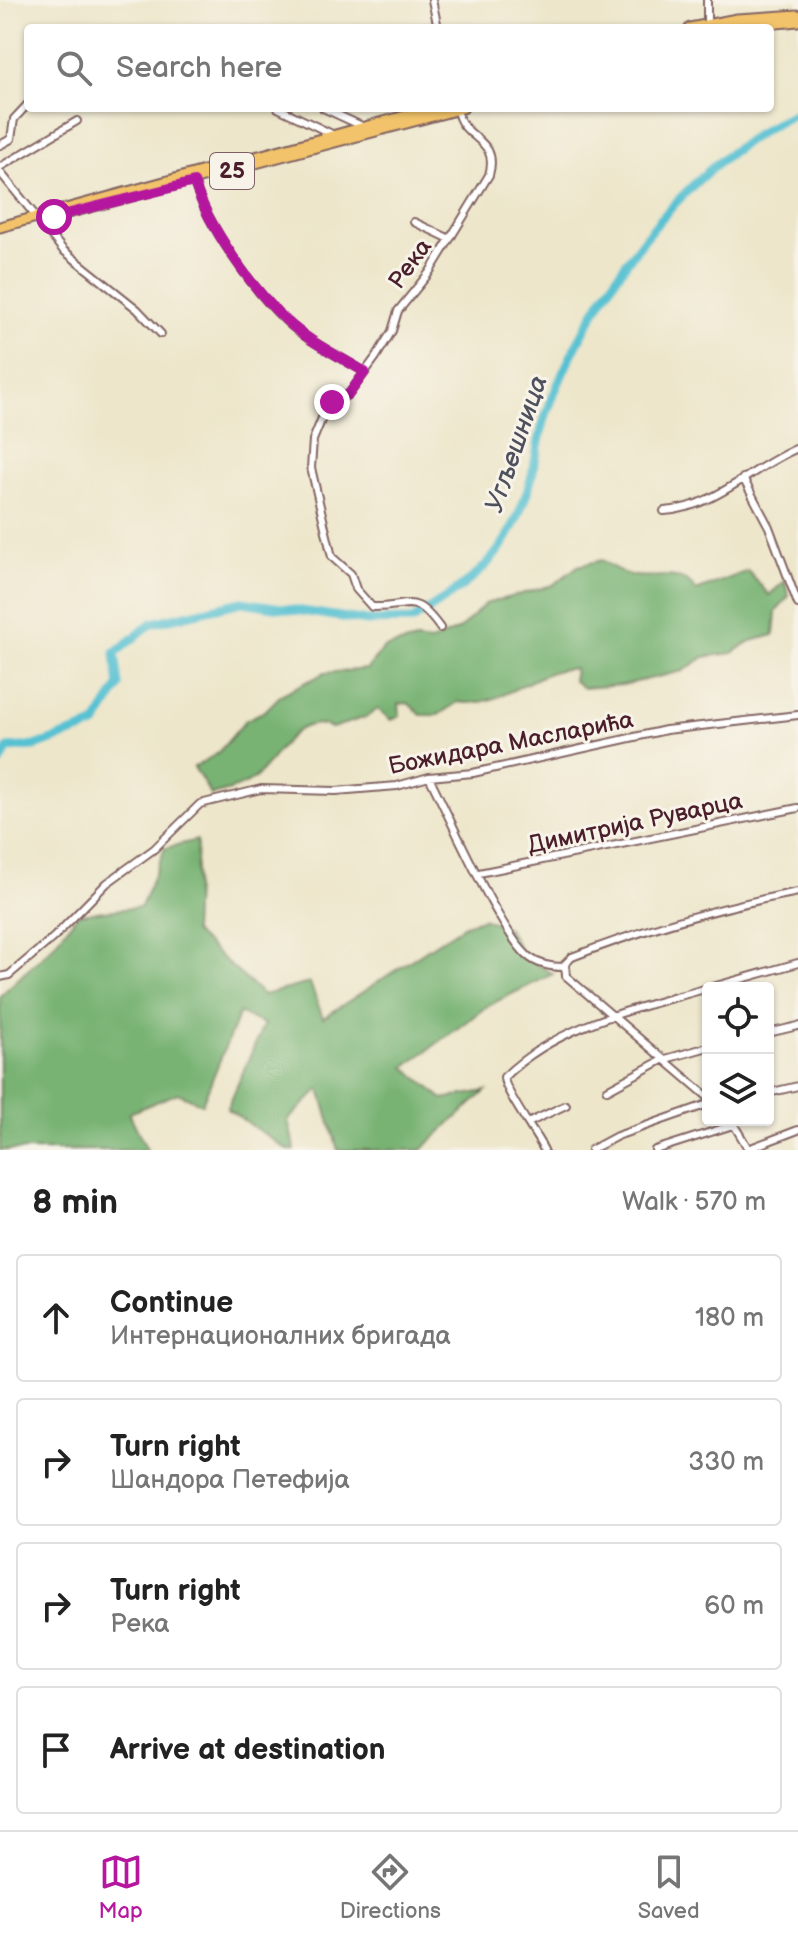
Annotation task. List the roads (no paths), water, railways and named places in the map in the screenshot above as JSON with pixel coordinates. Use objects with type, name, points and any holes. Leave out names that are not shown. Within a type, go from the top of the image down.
[{"type":"main road","points":[[707,24],[798,18]]},
{"type":"main road","points":[[754,24],[798,18]]},
{"type":"main road","name":"25","points":[[0,227],[419,112]]},
{"type":"main road","name":"25","points":[[36,218],[54,217],[194,182],[448,112]]},
{"type":"street","points":[[432,0],[437,24]]},
{"type":"street","points":[[707,0],[707,24]]},
{"type":"street","points":[[0,145],[11,139],[14,119],[24,108]]},
{"type":"street","points":[[286,112],[334,135]]},
{"type":"street","points":[[332,112],[364,127]]},
{"type":"street","name":"Река","points":[[440,628],[424,607],[416,603],[372,607],[364,599],[351,574],[332,557],[311,468],[313,440],[327,406],[349,394],[365,372],[389,336],[398,311],[423,282],[486,182],[492,156],[460,122],[459,112]]},
{"type":"street","points":[[77,121],[0,170],[63,250],[161,334]]},
{"type":"street","points":[[194,182],[217,227],[254,284],[279,312],[300,332],[365,372]]},
{"type":"street","points":[[414,222],[450,239]]},
{"type":"street","points":[[664,511],[698,506],[798,448]]},
{"type":"street","points":[[743,478],[769,527],[798,604]]},
{"type":"street","name":"Божидара Масларића","points":[[0,977],[9,975],[54,937],[107,883],[154,849],[200,804],[261,789],[336,791],[397,786],[429,777],[473,773],[666,730],[798,715]]},
{"type":"street","points":[[429,777],[502,919],[526,954],[542,964],[564,969],[610,1016],[702,1092]]},
{"type":"street","name":"Димитрија Руварца","points":[[479,873],[798,808]]},
{"type":"street","points":[[564,969],[572,957],[637,931],[736,904],[798,892]]},
{"type":"street","points":[[730,982],[798,963]]},
{"type":"street","points":[[544,1150],[530,1122],[503,1086],[504,1077],[555,1043],[610,1016],[702,990]]},
{"type":"street","points":[[774,1032],[798,1026]]},
{"type":"street","points":[[607,1090],[662,1060],[702,1049]]},
{"type":"street","points":[[774,1092],[798,1086]]},
{"type":"street","points":[[530,1122],[566,1105]]},
{"type":"street","points":[[591,1150],[644,1126],[702,1106]]},
{"type":"street","points":[[655,1150],[721,1126]]},
{"type":"street","points":[[734,1126],[748,1149],[798,1130]]},
{"type":"waterway","name":"Угљешница","points":[[428,610],[479,572],[513,528],[529,486],[546,415],[564,370],[587,325],[644,239],[678,200],[716,165],[756,135],[798,112]]},
{"type":"waterway","name":"Угљешница","points":[[0,763],[8,748],[35,746],[95,725],[119,686],[115,653],[152,623],[242,602],[367,621],[413,620],[425,611]]}]
